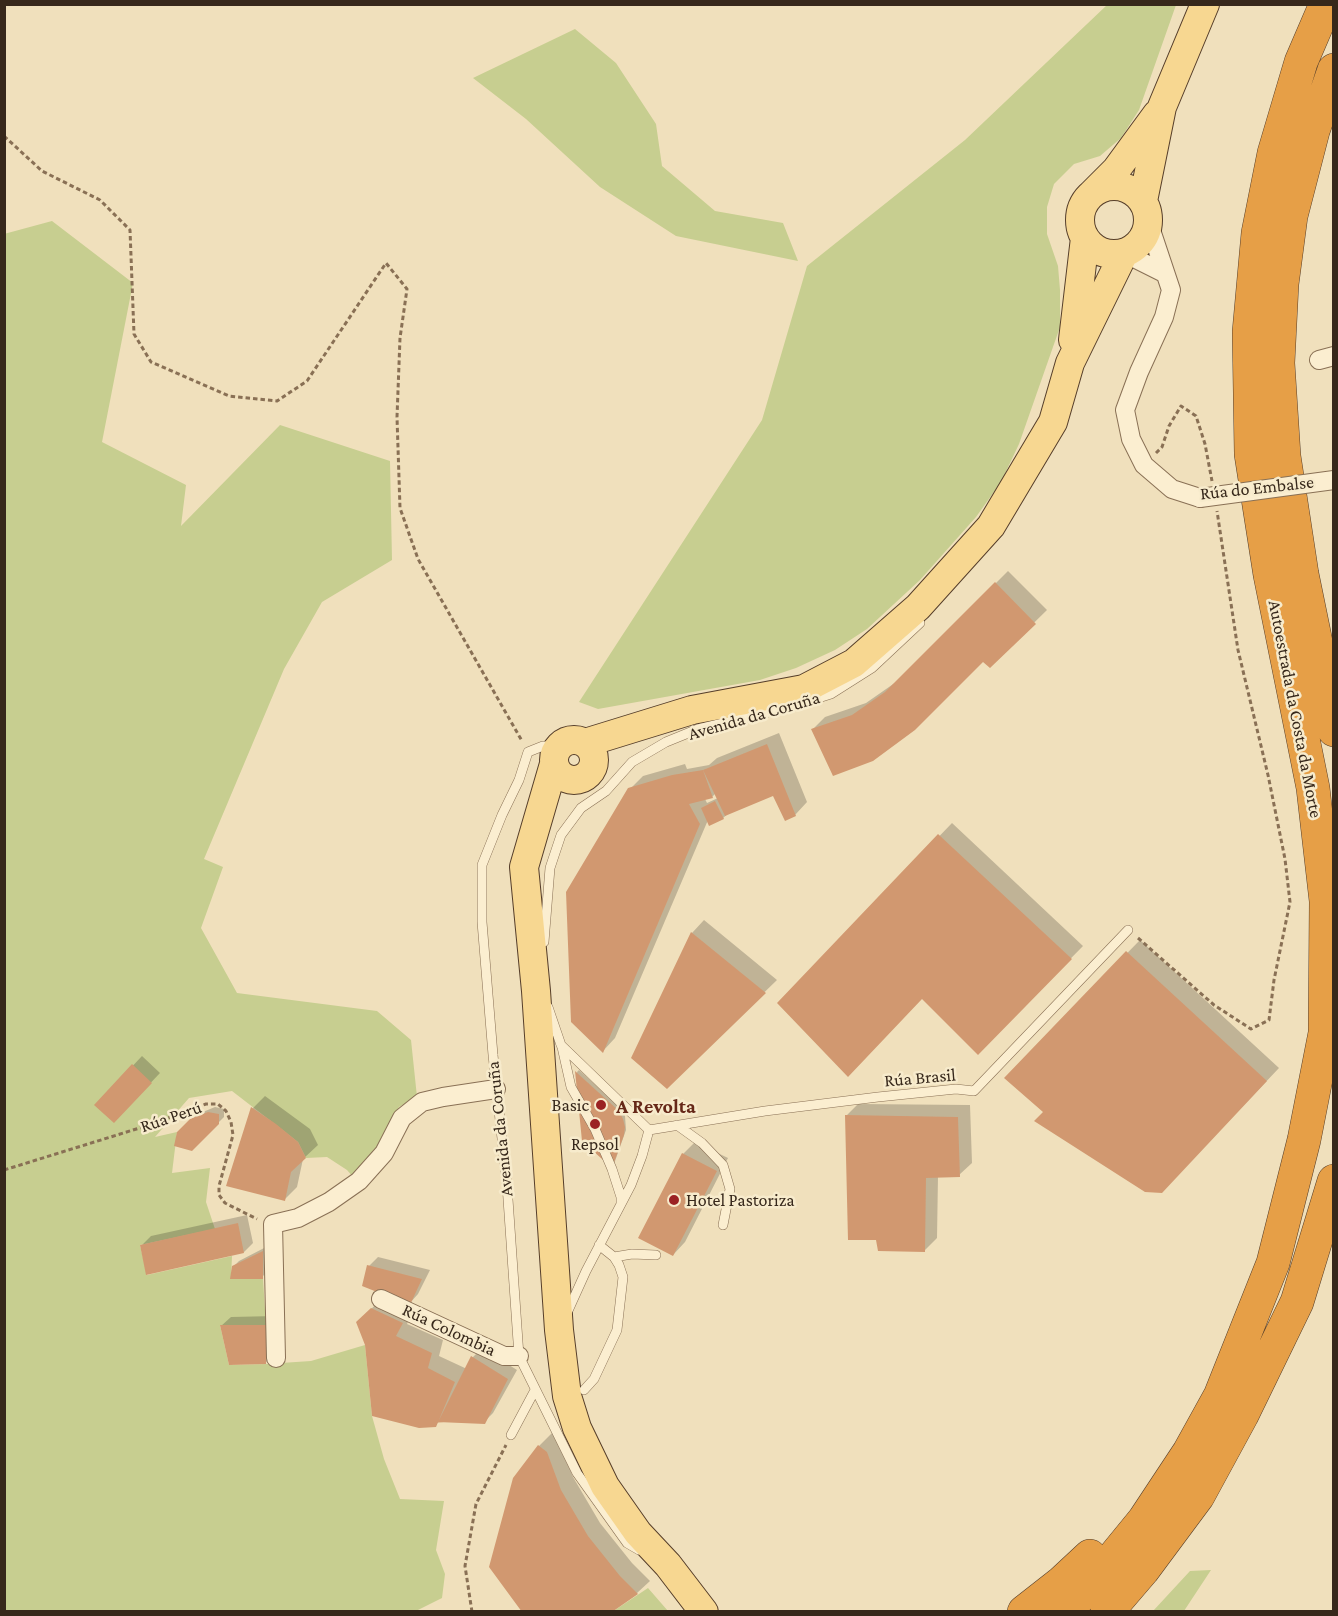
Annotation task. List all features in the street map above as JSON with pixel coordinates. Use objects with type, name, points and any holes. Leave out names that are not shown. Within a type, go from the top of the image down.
[{"type":"highway","name":"Autoestrada da Costa da Morte","points":[[1066,1611],[1144,1520],[1189,1452],[1220,1396],[1273,1263],[1304,1140],[1325,1033],[1326,901],[1313,788],[1270,575],[1251,453],[1249,332],[1258,233],[1274,153],[1301,62],[1326,4]]},
{"type":"highway","name":"Autoestrada da Costa da Morte","points":[[1334,70],[1313,130],[1291,216],[1282,284],[1278,363],[1284,456],[1302,574],[1334,729]]},
{"type":"highway","points":[[1107,1611],[1143,1570],[1198,1496],[1242,1415],[1298,1302],[1334,1180]]},
{"type":"highway","points":[[1024,1611],[1070,1575],[1104,1542],[1130,1511],[1143,1495],[1192,1416],[1241,1345]]},
{"type":"main road","points":[[1162,107],[1146,211],[1146,231],[1141,241],[1124,253],[1106,253],[1098,250],[1085,238],[1080,218],[1086,199],[1116,170],[1162,107],[1205,4]]},
{"type":"main road","points":[[1086,199],[1104,187],[1115,185],[1136,193],[1146,211]]},
{"type":"main road","name":"Avenida da Coruña","points":[[668,1565],[638,1533],[605,1486],[577,1428],[567,1396],[559,1330],[549,1164],[525,877],[573,758],[692,710],[804,689],[854,663],[918,607],[991,526],[1053,422],[1070,363],[1085,238]]},
{"type":"main road","name":"Avenida da Coruña","points":[[1070,363],[1124,253]]},
{"type":"main road","points":[[668,1565],[704,1611]]},
{"type":"main road","points":[[668,1565],[722,1611]]},
{"type":"street","name":"Rúa do Embalse","points":[[1146,211],[1171,290],[1164,317],[1125,410],[1131,439],[1144,465],[1172,489],[1210,497],[1334,480]]},
{"type":"street","points":[[1124,253],[1164,273]]},
{"type":"street","points":[[276,1358],[273,1224],[298,1218],[329,1202],[360,1181],[384,1154],[402,1118],[422,1102],[496,1089]]},
{"type":"street","name":"Rúa Colombia","points":[[381,1299],[504,1356],[519,1356]]},
{"type":"lane","name":"Avenida da Coruña","points":[[1038,469],[1053,422]]},
{"type":"lane","name":"Avenida da Coruña","points":[[547,1002],[543,966],[545,912],[550,868],[561,835],[581,808],[606,791],[632,762],[666,742],[698,729],[790,707],[831,694],[872,668],[928,615]]},
{"type":"lane","name":"Avenida da Coruña","points":[[573,758],[556,746],[543,746],[528,752],[519,780],[482,865],[482,922],[496,1089],[507,1185],[519,1356],[577,1473],[615,1527],[627,1543],[668,1565]]},
{"type":"lane","name":"Avenida da Coruña","points":[[525,877],[547,1002],[561,1045],[649,1130]]},
{"type":"lane","name":"Rúa Brasil","points":[[649,1130],[765,1111],[878,1097],[956,1089],[974,1091],[1128,930]]},
{"type":"lane","points":[[561,1045],[572,1087],[595,1129],[612,1169],[621,1197],[621,1206]]},
{"type":"lane","points":[[677,1125],[702,1143],[723,1165],[730,1189],[723,1225]]},
{"type":"lane","points":[[559,1330],[599,1245],[621,1206],[642,1156],[649,1130]]},
{"type":"lane","points":[[584,1390],[594,1379],[617,1330],[623,1277],[614,1257],[599,1245]]},
{"type":"lane","points":[[614,1257],[632,1254],[656,1256]]},
{"type":"lane","points":[[511,1435],[535,1390]]},
{"type":"path","points":[[4,136],[42,171],[100,200],[130,230],[134,334],[151,362],[229,396],[277,401],[307,381],[386,263],[408,289],[400,338],[397,417],[400,508],[418,559],[528,752]]},
{"type":"path","points":[[1128,930],[1214,1005],[1251,1029],[1269,1020],[1274,980],[1290,902],[1285,859],[1268,775],[1238,650],[1210,497],[1205,444],[1196,416],[1181,406],[1169,426],[1162,447],[1144,465]]},
{"type":"path","name":"Rúa Perú","points":[[4,1170],[146,1126],[206,1104],[218,1104],[226,1111],[231,1122],[232,1135],[219,1186],[219,1195],[225,1203],[273,1224]]},
{"type":"path","points":[[472,1611],[465,1566],[476,1504],[511,1435]]},
{"type":"green space","points":[[1107,5],[1176,5],[1139,110],[1121,138],[1100,156],[1074,164],[1054,184],[1047,207],[1047,234],[1058,266],[1060,327],[1019,444],[1001,482],[976,517],[920,580],[867,629],[835,650],[796,668],[760,680],[598,709],[579,702],[762,420],[807,266],[965,140]]},
{"type":"green space","points":[[575,29],[616,63],[656,124],[662,166],[715,211],[783,223],[798,261],[676,236],[600,187],[526,119],[473,78]]},
{"type":"green space","points":[[52,221],[133,283],[102,442],[186,485],[181,526],[280,425],[390,461],[392,560],[322,602],[284,669],[204,859],[223,867],[201,928],[237,993],[377,1011],[411,1040],[417,1097],[399,1107],[382,1141],[353,1177],[347,1170],[327,1157],[306,1158],[298,1142],[232,1091],[189,1098],[155,1137],[177,1132],[172,1173],[210,1168],[206,1202],[215,1229],[140,1245],[147,1275],[232,1256],[231,1279],[263,1279],[266,1325],[220,1325],[229,1365],[311,1361],[365,1345],[372,1416],[384,1459],[400,1499],[444,1501],[436,1550],[445,1574],[442,1598],[416,1611],[5,1612],[4,234]]},
{"type":"green space","points":[[1211,1570],[1184,1611],[1153,1611],[1190,1571]]},
{"type":"green space","points":[[648,1588],[668,1611],[612,1612]]},
{"type":"building","points":[[995,582],[1036,624],[990,668],[983,662],[915,730],[873,761],[833,776],[811,729],[852,715],[885,692]]},
{"type":"building","points":[[767,744],[796,816],[785,821],[773,796],[725,816],[703,770]]},
{"type":"building","points":[[703,770],[713,798],[689,804],[700,824],[603,1053],[571,1022],[566,892],[628,788],[672,775]]},
{"type":"building","points":[[715,801],[724,819],[709,826],[701,808]]},
{"type":"building","points":[[938,834],[1072,959],[978,1055],[922,999],[848,1077],[777,1003]]},
{"type":"building","points":[[691,932],[766,993],[667,1089],[631,1058]]},
{"type":"building","points":[[1126,951],[1267,1081],[1162,1193],[1145,1192],[1034,1121],[1043,1112],[1004,1078]]},
{"type":"building","points":[[132,1064],[152,1083],[114,1123],[94,1105]]},
{"type":"building","points":[[575,1071],[619,1111],[623,1119],[624,1135],[612,1168],[582,1141]]},
{"type":"building","points":[[251,1107],[298,1142],[306,1158],[291,1172],[285,1201],[226,1186]]},
{"type":"building","points":[[208,1112],[219,1114],[219,1124],[192,1151],[174,1146],[177,1132],[190,1119]]},
{"type":"building","points":[[845,1115],[958,1117],[960,1177],[926,1178],[925,1252],[878,1251],[876,1240],[848,1240]]},
{"type":"building","name":"Hotel Pastoriza","points":[[682,1153],[717,1171],[673,1256],[638,1238]]},
{"type":"building","points":[[238,1223],[244,1253],[146,1275],[140,1245]]},
{"type":"building","points":[[263,1251],[263,1279],[230,1279],[232,1266]]},
{"type":"building","points":[[367,1265],[422,1279],[410,1305],[362,1286]]},
{"type":"building","points":[[371,1308],[403,1323],[396,1336],[432,1353],[428,1368],[455,1382],[436,1427],[419,1428],[372,1416],[365,1345],[356,1322]]},
{"type":"building","points":[[220,1325],[266,1325],[266,1364],[229,1365]]},
{"type":"building","points":[[471,1356],[508,1379],[485,1424],[438,1422]]},
{"type":"building","points":[[538,1445],[547,1452],[561,1490],[588,1536],[620,1576],[638,1594],[612,1612],[522,1612],[489,1567],[513,1478]]},
{"type":"place","name":"Basic","points":[[601,1105]]},
{"type":"place","name":"Repsol","points":[[595,1124]]},
{"type":"place","name":"Hotel Pastoriza","points":[[674,1200]]},
{"type":"district","name":"A Revolta","points":[[656,1107]]}]
